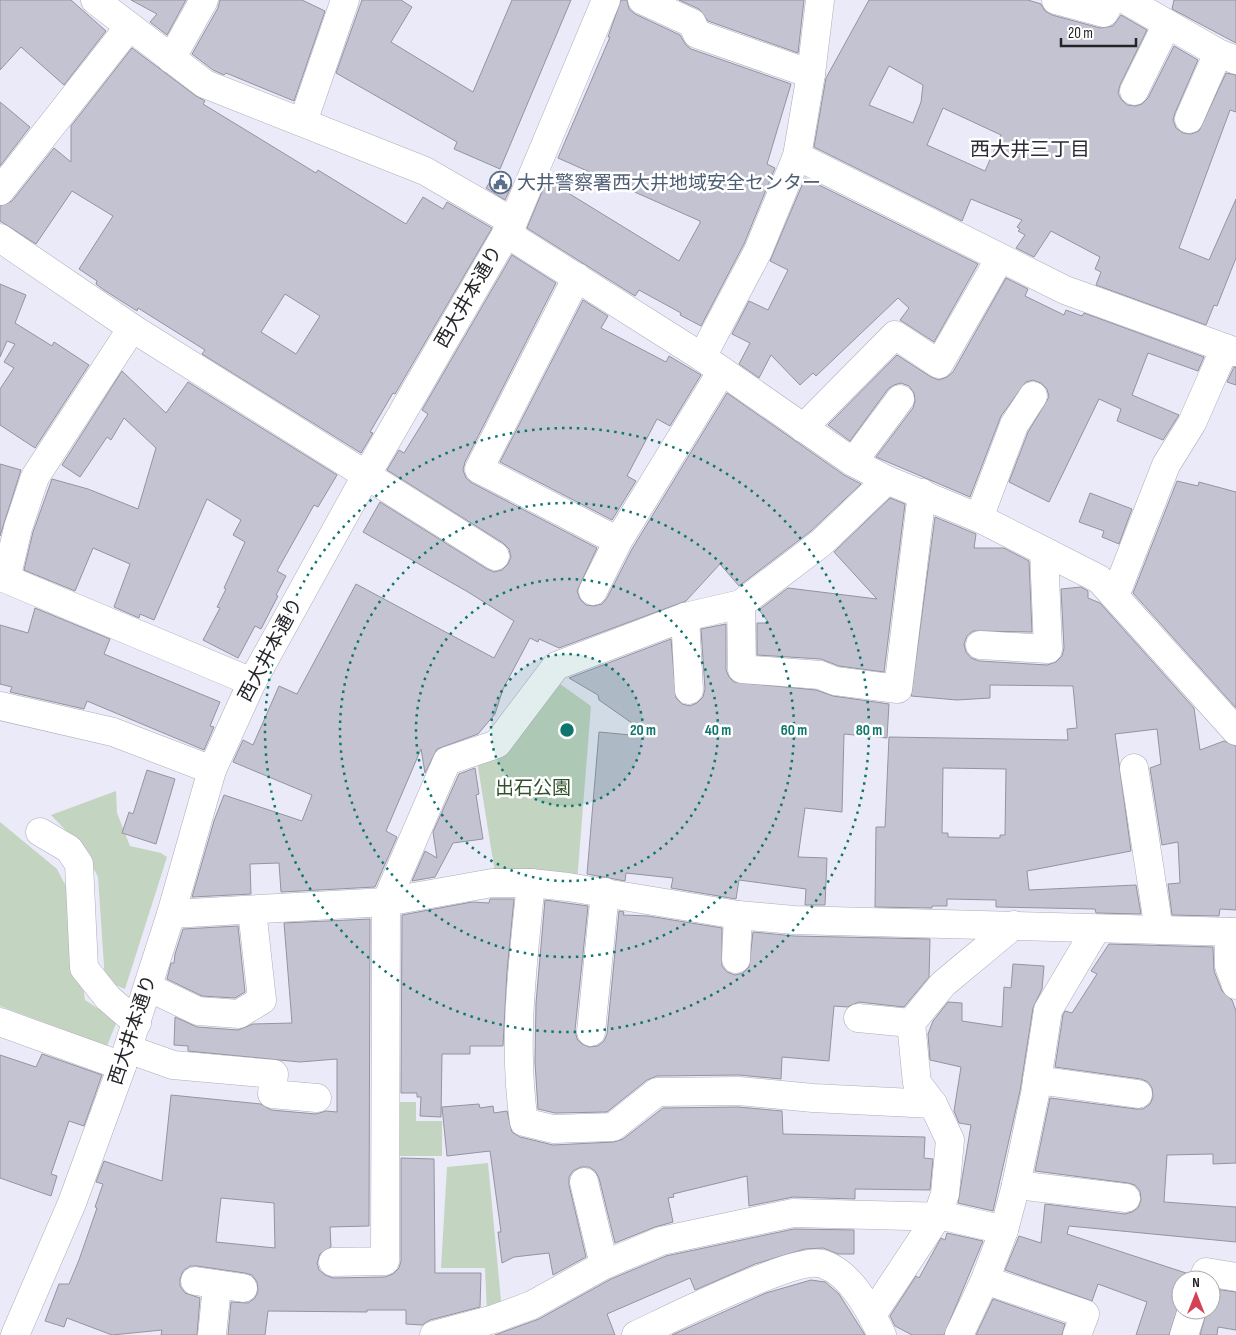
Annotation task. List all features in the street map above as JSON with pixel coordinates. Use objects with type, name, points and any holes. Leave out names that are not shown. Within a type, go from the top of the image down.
[{"type":"street","points":[[95,0],[129,28],[205,84],[425,171],[509,227],[577,277],[712,364],[853,462],[887,480],[980,518],[1099,579],[1236,731]]},
{"type":"street","points":[[171,59],[204,0]]},
{"type":"street","points":[[303,122],[345,0]]},
{"type":"street","name":"西大井本通り","points":[[26,1333],[125,1057],[171,914],[212,770],[252,682],[367,474],[509,227],[606,0]]},
{"type":"street","points":[[642,0],[692,23],[697,34],[811,74]]},
{"type":"street","points":[[593,592],[712,364],[796,156],[811,74],[820,0]]},
{"type":"street","points":[[1056,0],[1104,13],[1111,0]]},
{"type":"street","points":[[1126,0],[1227,57],[1189,119]]},
{"type":"street","points":[[1134,91],[1167,24]]},
{"type":"street","points":[[0,191],[129,28]]},
{"type":"street","points":[[796,156],[1065,290],[1231,350],[1192,423],[1157,477],[1115,596]]},
{"type":"street","points":[[0,238],[132,328],[496,556]]},
{"type":"street","points":[[803,428],[895,335],[939,364],[1000,258]]},
{"type":"street","points":[[577,277],[479,469],[618,541]]},
{"type":"street","points":[[132,328],[36,477],[9,526],[6,579],[252,682]]},
{"type":"street","points":[[980,518],[1014,425],[1033,396]]},
{"type":"street","points":[[853,462],[900,399]]},
{"type":"street","points":[[334,1262],[385,1261],[386,902],[447,761],[497,744],[556,666],[685,618],[741,604],[820,543],[887,480]]},
{"type":"street","points":[[741,604],[742,670],[820,675],[835,681],[898,689],[922,493]]},
{"type":"street","points":[[980,645],[1048,648],[1044,551]]},
{"type":"street","points":[[685,618],[689,690]]},
{"type":"street","points":[[0,706],[113,732],[212,770]]},
{"type":"street","points":[[1134,768],[1159,930]]},
{"type":"street","points":[[40,832],[69,848],[79,864],[84,968],[108,998],[136,1023]]},
{"type":"street","points":[[171,914],[386,902],[492,882],[531,883],[605,892],[738,915],[794,920],[1233,932],[1230,966],[1236,985]]},
{"type":"street","points":[[531,883],[522,976],[519,1039],[520,1095],[524,1122],[553,1129],[613,1127],[658,1092],[739,1091],[813,1098],[933,1104]]},
{"type":"street","points":[[591,1032],[605,892]]},
{"type":"street","points":[[148,987],[198,1011],[239,1014],[262,1000],[252,910]]},
{"type":"street","points":[[736,959],[738,915]]},
{"type":"street","points":[[636,1335],[778,1272],[820,1263],[840,1272],[877,1325],[937,1217],[945,1194],[950,1140],[933,1104],[918,1082],[911,1023],[944,984],[1014,925]]},
{"type":"street","points":[[959,1335],[985,1280],[1004,1230],[1016,1185],[1037,1080],[1048,1010],[1096,929]]},
{"type":"street","points":[[858,1018],[911,1023]]},
{"type":"street","points":[[0,1022],[125,1057],[173,1065],[274,1074],[272,1094],[317,1098]]},
{"type":"street","points":[[1037,1080],[1138,1094]]},
{"type":"street","points":[[584,1182],[604,1265]]},
{"type":"street","points":[[1016,1185],[1126,1198]]},
{"type":"street","points":[[434,1335],[494,1319],[532,1305],[604,1265],[661,1242],[793,1213],[948,1217],[1004,1230]]},
{"type":"street","points":[[1221,1274],[1236,1277]]},
{"type":"street","points":[[985,1280],[1085,1314],[1077,1335]]},
{"type":"street","points":[[212,1335],[219,1285]]},
{"type":"street","points":[[1184,1335],[1189,1320]]},
{"type":"green space","name":"出石公園","points":[[553,679],[591,706],[577,882],[496,879],[477,761]]},
{"type":"green space","points":[[116,791],[117,813],[130,846],[161,853],[167,857],[125,989],[105,981],[98,877],[83,848],[51,815]]},
{"type":"green space","points":[[0,822],[57,869],[70,894],[85,1000],[117,1021],[107,1046],[0,1006]]},
{"type":"green space","points":[[389,1102],[416,1102],[416,1121],[442,1121],[442,1156],[390,1156]]},
{"type":"green space","points":[[488,1163],[502,1311],[487,1313],[485,1268],[441,1268],[447,1167]]},
{"type":"building","points":[[0,0],[71,0],[106,31],[64,85],[21,47],[0,70]]},
{"type":"building","points":[[131,0],[186,0],[167,35],[150,22],[157,14]]},
{"type":"building","points":[[220,0],[302,0],[325,11],[294,101],[226,73],[224,75],[213,70],[192,54],[218,8]]},
{"type":"building","points":[[362,0],[401,0],[412,7],[391,42],[473,92],[512,0],[571,0],[500,169],[454,149],[457,142],[336,73]]},
{"type":"building","points":[[621,0],[627,0],[629,9],[635,14],[680,35],[691,49],[791,84],[767,164],[775,168],[744,244],[701,326],[639,290],[635,296],[527,228],[547,180],[679,261],[700,223],[700,221],[558,158],[610,37],[608,37]]},
{"type":"building","points":[[679,0],[804,0],[798,53],[708,21],[699,9]]},
{"type":"building","points":[[869,0],[1028,0],[1041,4],[1045,11],[1052,15],[1100,28],[1113,26],[1121,15],[1147,30],[1120,85],[1118,93],[1127,105],[1136,106],[1142,104],[1148,98],[1174,46],[1198,60],[1173,120],[1176,128],[1183,133],[1191,134],[1199,131],[1226,73],[1236,75],[1236,112],[1230,110],[1179,248],[1209,260],[1236,199],[1236,258],[1217,306],[1214,305],[1206,325],[1096,285],[1101,272],[1095,269],[1100,257],[1051,231],[1034,257],[1016,248],[1025,235],[1018,231],[1020,229],[1017,227],[1022,220],[971,199],[962,221],[814,147],[826,78]],"holes":[[[889,66],[923,85],[921,102],[913,123],[869,105]],[[943,108],[1001,135],[985,171],[927,145]]]},
{"type":"building","points":[[1174,0],[1236,0],[1236,43],[1172,9]]},
{"type":"building","points":[[132,48],[205,101],[203,104],[316,173],[318,170],[406,224],[423,197],[443,209],[447,202],[492,228],[395,394],[393,393],[370,432],[373,433],[361,453],[202,354],[205,350],[138,308],[137,311],[104,290],[96,284],[97,281],[79,269],[113,216],[72,191],[36,244],[0,221],[0,206],[12,201],[54,148],[71,162],[71,126]],"holes":[[[285,294],[320,316],[296,354],[261,332]]]},
{"type":"building","points":[[0,102],[30,127],[0,166]]},
{"type":"building","points":[[495,174],[512,185],[505,200],[486,188]]},
{"type":"building","points":[[805,178],[978,264],[934,342],[900,320],[909,308],[898,298],[816,376],[813,373],[800,385],[771,355],[759,378],[739,364],[750,343],[732,334],[749,301],[768,310],[788,270],[770,261]]},
{"type":"building","points":[[512,255],[556,283],[465,462],[463,470],[466,478],[472,483],[597,548],[577,591],[580,599],[586,605],[602,604],[607,598],[632,549],[727,393],[844,475],[861,484],[811,531],[739,586],[720,564],[686,601],[559,648],[539,639],[538,642],[530,638],[503,689],[495,714],[478,734],[437,749],[425,773],[421,749],[386,831],[397,837],[375,887],[281,892],[279,863],[250,864],[251,894],[192,897],[214,821],[224,795],[302,821],[312,795],[233,762],[243,740],[253,745],[279,686],[297,694],[356,584],[494,658],[514,621],[468,592],[363,532],[380,502],[487,569],[494,572],[502,570],[508,564],[511,557],[509,549],[503,543],[387,470],[399,450],[404,453],[428,414],[422,410]]},
{"type":"building","points":[[1006,278],[1028,289],[1025,296],[1064,315],[1066,310],[1082,316],[1084,313],[1204,357],[1198,371],[1148,353],[1132,395],[1179,415],[1163,440],[1117,421],[1121,409],[1099,399],[1049,502],[1009,482],[1028,432],[1049,397],[1047,389],[1041,383],[1033,380],[1026,382],[1001,416],[970,497],[876,457],[913,408],[915,401],[914,393],[909,386],[901,383],[888,389],[850,441],[828,425],[897,355],[931,377],[939,380],[947,377],[953,372]]},
{"type":"building","points":[[0,284],[26,295],[15,323],[52,346],[54,342],[89,365],[35,448],[0,425],[0,389],[14,368],[4,362],[15,344],[7,341],[0,357]]},
{"type":"building","points":[[583,300],[608,316],[601,328],[666,362],[669,356],[701,375],[670,426],[657,419],[627,476],[636,481],[612,520],[500,462]]},
{"type":"building","points":[[1234,367],[1236,367],[1236,385],[1227,382]]},
{"type":"building","points":[[122,371],[166,413],[188,382],[337,475],[318,507],[314,505],[277,571],[286,576],[276,595],[278,596],[261,629],[255,626],[238,658],[203,640],[220,608],[217,607],[226,589],[224,588],[245,542],[233,535],[241,520],[207,499],[154,620],[140,614],[139,618],[114,607],[130,564],[93,548],[75,591],[24,570],[33,532],[52,479],[88,489],[138,509],[156,448],[124,418],[111,440],[107,437],[80,477],[62,465]]},
{"type":"building","points":[[0,464],[21,470],[0,536]]},
{"type":"building","points":[[1177,481],[1198,486],[1199,482],[1236,492],[1236,708],[1133,593]]},
{"type":"building","points":[[1090,493],[1132,509],[1119,544],[1102,537],[1104,531],[1079,522]]},
{"type":"building","points":[[890,498],[905,504],[884,672],[839,666],[821,659],[757,655],[757,623],[769,623],[759,610],[788,588],[877,599],[834,552]]},
{"type":"building","points":[[935,517],[976,534],[974,548],[1004,548],[1029,561],[1032,632],[973,631],[967,636],[964,644],[966,652],[971,658],[979,661],[1047,665],[1056,662],[1062,656],[1064,648],[1061,589],[1081,587],[1088,591],[1088,598],[1100,603],[1194,708],[1200,750],[1224,741],[1236,746],[1236,910],[1220,909],[1219,916],[1172,915],[1168,884],[1180,883],[1178,842],[1162,845],[1150,768],[1161,764],[1157,729],[1115,734],[1131,851],[1027,871],[1029,890],[1136,885],[1141,914],[1096,913],[1095,909],[996,907],[996,900],[947,899],[947,906],[932,906],[932,908],[875,907],[876,827],[885,827],[889,737],[1068,740],[1067,729],[1077,728],[1073,686],[990,685],[990,698],[957,700],[911,696]],"holes":[[[943,768],[1006,769],[1005,835],[1000,835],[1000,838],[948,837],[948,833],[942,833]]]},
{"type":"building","points":[[35,608],[110,639],[104,654],[220,702],[210,726],[214,727],[204,750],[87,701],[84,709],[10,692],[12,687],[0,684],[0,625],[28,633]]},
{"type":"building","points":[[726,624],[726,670],[734,682],[816,690],[833,696],[889,704],[887,738],[844,734],[842,812],[805,808],[798,857],[827,858],[825,905],[805,905],[806,889],[739,880],[736,899],[671,888],[673,878],[626,873],[625,881],[587,874],[599,732],[652,737],[599,700],[598,695],[569,678],[671,639],[676,698],[682,704],[690,706],[697,703],[703,697],[705,689],[701,629]]},
{"type":"building","points":[[475,768],[479,794],[476,795],[483,839],[453,843],[435,877],[412,881],[425,851],[437,858],[433,832],[459,774]]},
{"type":"building","points":[[147,770],[175,779],[156,844],[122,833],[129,812],[133,814]]},
{"type":"building","points":[[490,899],[514,899],[507,971],[503,1046],[470,1046],[470,1054],[442,1054],[441,1117],[420,1116],[421,1097],[417,1097],[417,1093],[401,1093],[402,915],[472,902],[489,903]]},
{"type":"building","points":[[545,900],[588,906],[575,1030],[577,1039],[589,1047],[598,1046],[604,1041],[607,1034],[619,911],[624,912],[623,915],[648,916],[722,928],[722,966],[727,972],[735,975],[743,973],[749,967],[753,932],[794,936],[930,939],[929,977],[904,1007],[859,1002],[847,1007],[834,1006],[829,1061],[782,1057],[781,1079],[739,1075],[657,1076],[647,1080],[607,1112],[555,1113],[538,1109],[535,1062],[536,1003]]},
{"type":"building","points":[[370,919],[369,1226],[330,1227],[331,1247],[320,1254],[317,1263],[319,1270],[333,1278],[385,1277],[393,1274],[399,1268],[401,1261],[401,1158],[434,1159],[435,1273],[481,1273],[480,1307],[430,1320],[422,1325],[406,1324],[406,1310],[367,1310],[367,1312],[268,1311],[265,1335],[228,1335],[231,1302],[248,1303],[255,1298],[258,1291],[257,1282],[252,1275],[245,1273],[190,1266],[183,1271],[180,1286],[185,1293],[200,1298],[197,1335],[161,1335],[162,1330],[112,1335],[67,1318],[64,1327],[45,1321],[59,1284],[69,1284],[79,1260],[97,1208],[95,1207],[103,1184],[96,1182],[104,1161],[162,1181],[171,1095],[261,1104],[271,1110],[316,1114],[326,1111],[337,1112],[337,1059],[300,1062],[188,1051],[188,1046],[174,1045],[175,1017],[197,1027],[238,1030],[253,1024],[292,1023],[284,923]],"holes":[[[221,1198],[274,1203],[275,1248],[216,1242]]]},
{"type":"building","points":[[238,926],[245,992],[235,998],[202,996],[167,979],[171,963],[174,963],[183,929]]},
{"type":"building","points":[[1109,944],[1213,947],[1214,971],[1222,991],[1232,1000],[1236,1011],[1236,1163],[1213,1164],[1213,1154],[1167,1155],[1164,1202],[1236,1207],[1236,1242],[1069,1226],[1067,1234],[1177,1270],[1171,1270],[1171,1320],[1174,1320],[1169,1335],[1136,1335],[1147,1302],[1098,1284],[1092,1301],[1005,1270],[1019,1236],[1041,1243],[1045,1204],[1125,1214],[1138,1208],[1141,1200],[1140,1191],[1135,1185],[1128,1183],[1035,1171],[1050,1098],[1143,1109],[1150,1104],[1153,1097],[1152,1088],[1148,1082],[1141,1079],[1055,1067],[1063,1015],[1065,1011],[1072,1013],[1097,974],[1091,971]]},
{"type":"building","points":[[1013,964],[1044,966],[1042,989],[1033,1008],[1020,1091],[993,1211],[958,1203],[971,1125],[959,1123],[954,1111],[961,1067],[930,1060],[928,1034],[933,1021],[948,1002],[962,1003],[962,1021],[1002,1027],[1004,987],[1011,988]]},
{"type":"building","points":[[42,1054],[102,1075],[84,1126],[69,1121],[51,1174],[57,1176],[51,1196],[0,1178],[0,1055],[36,1067]]},
{"type":"building","points":[[479,1104],[480,1108],[493,1106],[494,1113],[507,1111],[512,1132],[520,1137],[553,1145],[614,1142],[623,1139],[663,1108],[738,1107],[782,1111],[783,1134],[925,1137],[924,1158],[933,1159],[930,1190],[855,1189],[855,1199],[793,1197],[749,1206],[747,1176],[673,1194],[674,1197],[668,1198],[673,1222],[615,1243],[599,1178],[595,1171],[589,1167],[581,1167],[573,1171],[569,1177],[569,1185],[586,1257],[553,1275],[549,1253],[514,1257],[502,1263],[498,1232],[501,1232],[490,1151],[447,1156],[442,1107]]},
{"type":"building","points":[[794,1229],[854,1230],[854,1254],[838,1254],[823,1248],[805,1249],[755,1264],[695,1290],[690,1278],[607,1314],[615,1335],[495,1335],[539,1319],[611,1279],[666,1256]]},
{"type":"building","points":[[947,1233],[983,1241],[944,1335],[912,1335],[895,1326],[890,1316],[916,1276],[919,1278],[941,1238],[945,1240]]},
{"type":"building","points":[[811,1280],[825,1282],[839,1294],[865,1335],[672,1335],[766,1293]]},
{"type":"building","points":[[1221,1290],[1236,1292],[1236,1330],[1218,1327],[1217,1335],[1200,1335],[1204,1320],[1221,1320]]},
{"type":"building","points":[[993,1299],[1065,1324],[1062,1335],[976,1335]]},
{"type":"place","name":"大井警察署西大井地域安全センター","points":[[501,183]]},
{"type":"district","name":"西大井三丁目","points":[[1030,150]]}]
